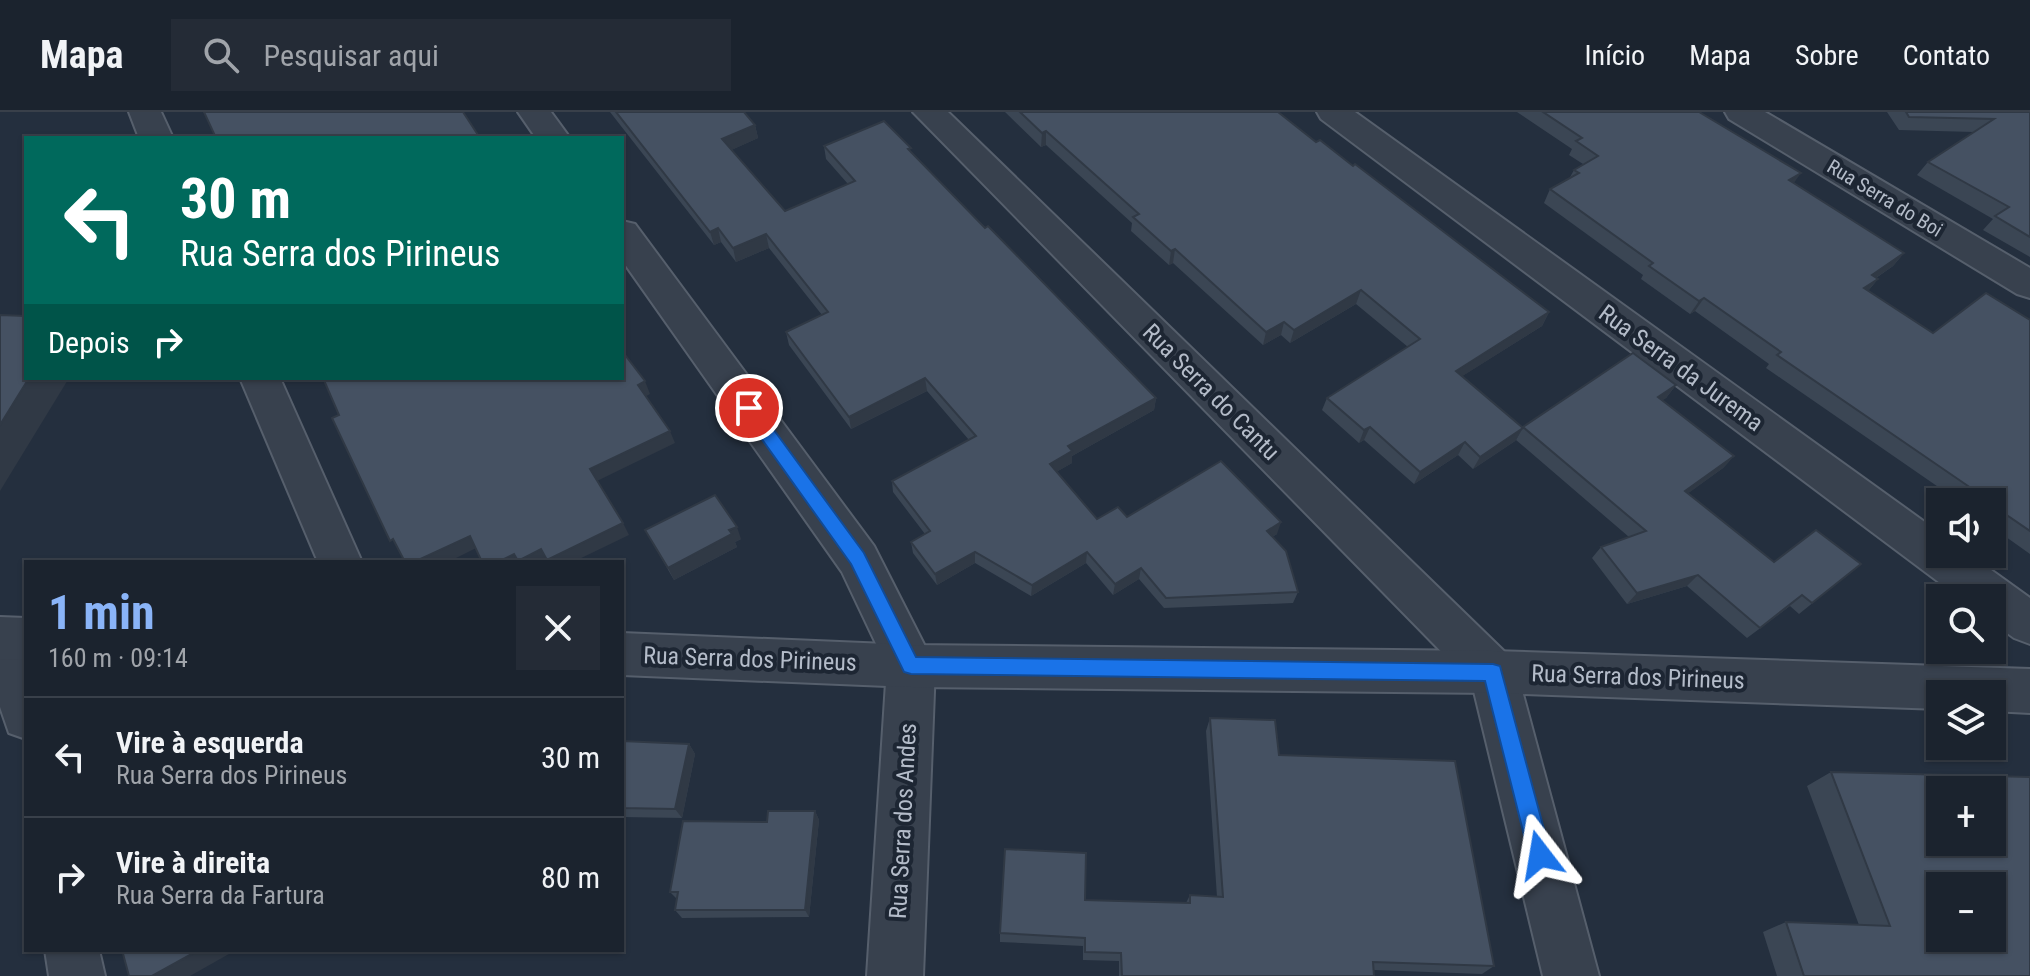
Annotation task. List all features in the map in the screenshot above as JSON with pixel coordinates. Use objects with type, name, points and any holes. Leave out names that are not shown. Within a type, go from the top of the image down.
[{"type":"street","points":[[145,112],[155,136]]},
{"type":"street","points":[[534,112],[552,136]]},
{"type":"street","name":"Rua Serra do Cantu","points":[[929,112],[1493,672]]},
{"type":"street","name":"Rua Serra da Jurema","points":[[1333,112],[2030,624]]},
{"type":"street","name":"Rua Serra do Boi","points":[[1741,112],[2030,285]]},
{"type":"street","points":[[624,236],[858,559],[911,666]]},
{"type":"street","points":[[261,380],[339,560]]},
{"type":"street","points":[[12,639],[24,706]]},
{"type":"street","name":"Rua Serra dos Pirineus","points":[[624,654],[911,666],[1493,672],[2030,691]]},
{"type":"street","name":"Rua Serra dos Andes","points":[[895,976],[911,666]]},
{"type":"street","points":[[1493,672],[1571,976]]},
{"type":"street","points":[[72,952],[77,976]]},
{"type":"building","points":[[204,112],[463,112],[479,136],[215,136]]},
{"type":"building","points":[[616,112],[744,112],[755,125],[722,139],[785,211],[855,181],[824,146],[884,121],[985,228],[988,226],[1156,398],[1068,446],[1072,451],[1050,464],[1097,519],[1118,507],[1127,517],[1221,461],[1281,522],[1267,531],[1286,551],[1298,592],[1166,598],[1141,568],[1115,584],[1087,552],[1032,585],[975,552],[935,574],[911,542],[930,531],[892,481],[976,436],[925,378],[849,417],[786,332],[828,312],[766,234],[733,248],[718,228],[710,232]]},
{"type":"building","points":[[1020,112],[1278,112],[1316,142],[1320,140],[1353,166],[1355,164],[1549,312],[1456,371],[1523,428],[1480,457],[1465,442],[1420,472],[1370,427],[1364,430],[1327,398],[1420,339],[1361,290],[1294,330],[1284,322],[1266,332],[1175,249],[1171,251],[1133,217],[1139,214],[1046,131],[1042,133]]},
{"type":"building","points":[[1543,112],[1699,112],[1801,173],[1789,180],[1904,253],[1872,275],[1878,279],[1864,288],[1933,333],[1986,293],[2030,320],[2030,531],[2006,515],[2006,488],[1971,488],[1777,355],[1781,352],[1704,298],[1699,301],[1649,266],[1653,263],[1550,189],[1579,173],[1574,170],[1598,156],[1576,141],[1582,138]]},
{"type":"building","points":[[1906,112],[2030,112],[2030,237],[1995,216],[2009,207],[1928,162],[1994,119],[1909,117]]},
{"type":"building","points":[[0,315],[24,316],[24,380],[28,380],[0,425]]},
{"type":"building","points":[[1633,353],[1676,385],[1658,397],[1734,456],[1685,491],[1774,562],[1816,530],[1861,564],[1812,603],[1802,595],[1760,628],[1698,575],[1637,593],[1601,547],[1646,531],[1523,427]]},
{"type":"building","points":[[624,354],[645,381],[638,385],[670,431],[590,469],[623,523],[547,560],[541,549],[520,560],[514,554],[502,560],[481,560],[470,536],[418,560],[404,560],[393,539],[390,541],[332,418],[339,415],[324,380],[624,380]]},
{"type":"building","points":[[715,495],[737,527],[729,530],[732,534],[668,568],[645,530]]},
{"type":"building","points":[[1210,718],[1275,720],[1279,755],[1455,761],[1494,966],[1373,962],[1374,976],[1122,976],[1121,953],[1085,952],[1085,938],[1000,933],[1005,849],[1086,853],[1085,900],[1190,903],[1190,895],[1223,897]]},
{"type":"building","points":[[624,741],[689,744],[675,809],[624,808]]},
{"type":"building","points":[[1831,772],[1990,776],[1926,776],[1926,856],[2006,856],[2006,776],[2030,777],[2030,976],[1804,976],[1786,922],[1890,926]]},
{"type":"building","points":[[768,811],[815,811],[805,910],[675,910],[678,892],[670,892],[683,821],[767,822]]},
{"type":"building","points":[[123,952],[195,952],[152,976],[129,976]]},
{"type":"route","points":[[749,408],[858,559],[911,666],[1493,672],[1540,855]]}]
